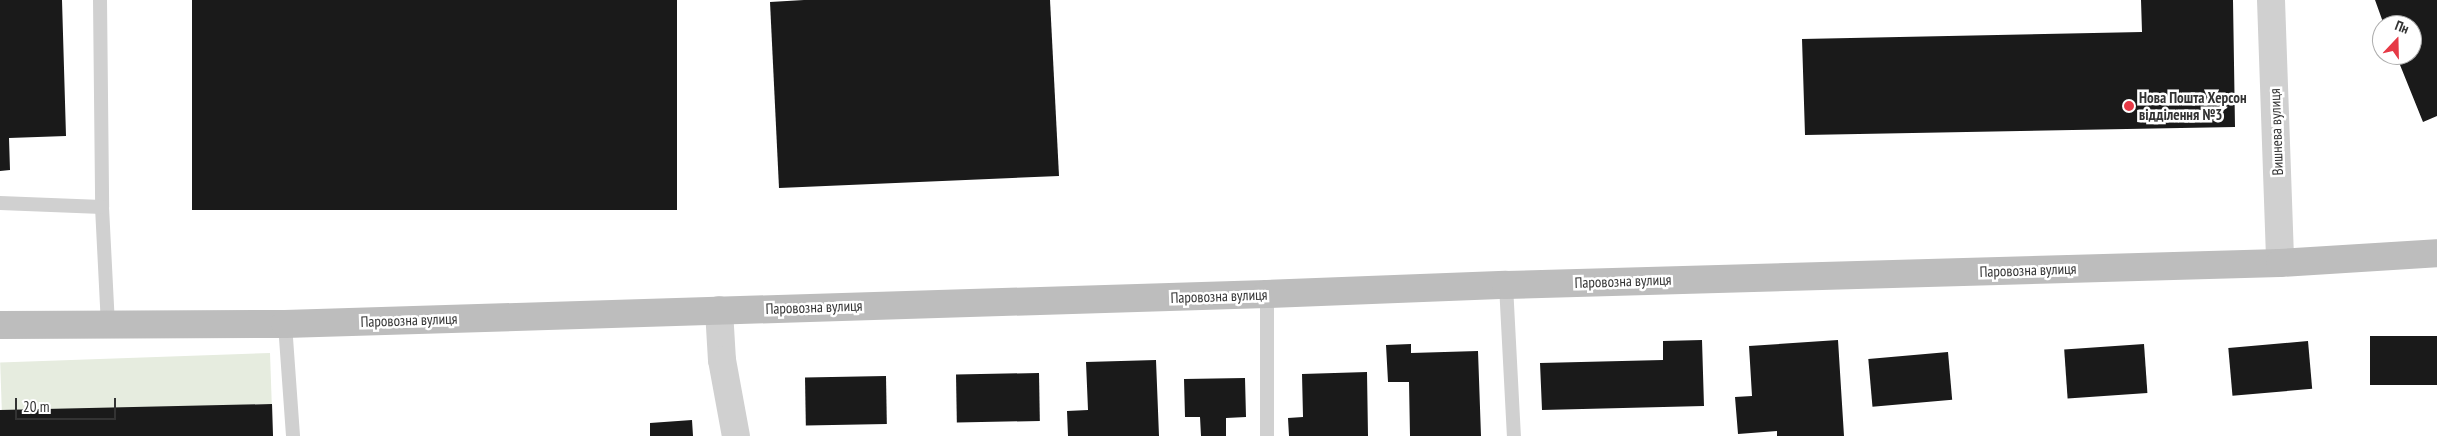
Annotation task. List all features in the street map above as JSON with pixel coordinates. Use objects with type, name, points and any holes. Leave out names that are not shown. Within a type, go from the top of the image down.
[{"type":"main road","name":"Паровозна вулиця","points":[[0,326],[285,324],[1506,285],[2280,263],[2437,253]]},
{"type":"street","name":"Вишнева вулиця","points":[[2272,0],[2280,263]]},
{"type":"street","points":[[719,310],[722,360],[736,436]]},
{"type":"lane","points":[[100,0],[102,207],[108,324]]},
{"type":"lane","points":[[0,204],[102,207]]},
{"type":"lane","points":[[1506,285],[1514,436]]},
{"type":"lane","points":[[1267,294],[1267,436]]},
{"type":"lane","points":[[285,324],[293,436]]},
{"type":"shaded area","points":[[270,353],[272,404],[2,413],[0,362]]},
{"type":"building","points":[[0,0],[62,0],[66,136],[9,138],[10,170],[0,171]]},
{"type":"building","points":[[192,0],[677,0],[677,210],[192,210]]},
{"type":"building","points":[[804,0],[1050,0],[1059,176],[779,188],[770,2]]},
{"type":"building","points":[[2141,0],[2233,0],[2235,127],[1805,135],[1802,39],[2142,32]]},
{"type":"building","points":[[2375,0],[2437,0],[2437,116],[2423,122],[2400,65],[2422,65],[2422,15],[2380,15]]},
{"type":"building","points":[[2370,336],[2437,336],[2437,385],[2370,385]]},
{"type":"building","points":[[1702,340],[1704,406],[1542,410],[1540,363],[1663,360],[1663,341]]},
{"type":"building","points":[[1838,340],[1844,436],[1777,436],[1777,431],[1738,434],[1735,397],[1752,396],[1749,346]]},
{"type":"building","points":[[2308,341],[2312,389],[2232,396],[2228,348]]},
{"type":"building","points":[[1411,344],[1411,353],[1478,351],[1481,436],[1410,436],[1409,382],[1388,382],[1386,345]]},
{"type":"building","points":[[2144,344],[2147,393],[2068,398],[2064,350]]},
{"type":"building","points":[[1948,352],[1952,400],[1872,407],[1868,359]]},
{"type":"building","points":[[1156,360],[1159,436],[1068,436],[1067,411],[1088,410],[1086,362]]},
{"type":"building","points":[[1367,372],[1368,436],[1289,436],[1288,418],[1303,417],[1302,374]]},
{"type":"building","points":[[1039,373],[1040,421],[957,422],[956,374]]},
{"type":"building","points":[[886,376],[887,424],[806,425],[805,377]]},
{"type":"building","points":[[1245,378],[1246,417],[1226,418],[1226,436],[1201,436],[1200,417],[1185,417],[1184,379]]},
{"type":"building","points":[[272,404],[273,436],[0,436],[0,410]]},
{"type":"building","points":[[692,420],[693,436],[650,436],[650,423]]},
{"type":"place","name":"Нова Пошта Херсон відділення №3","points":[[2129,106]]}]
